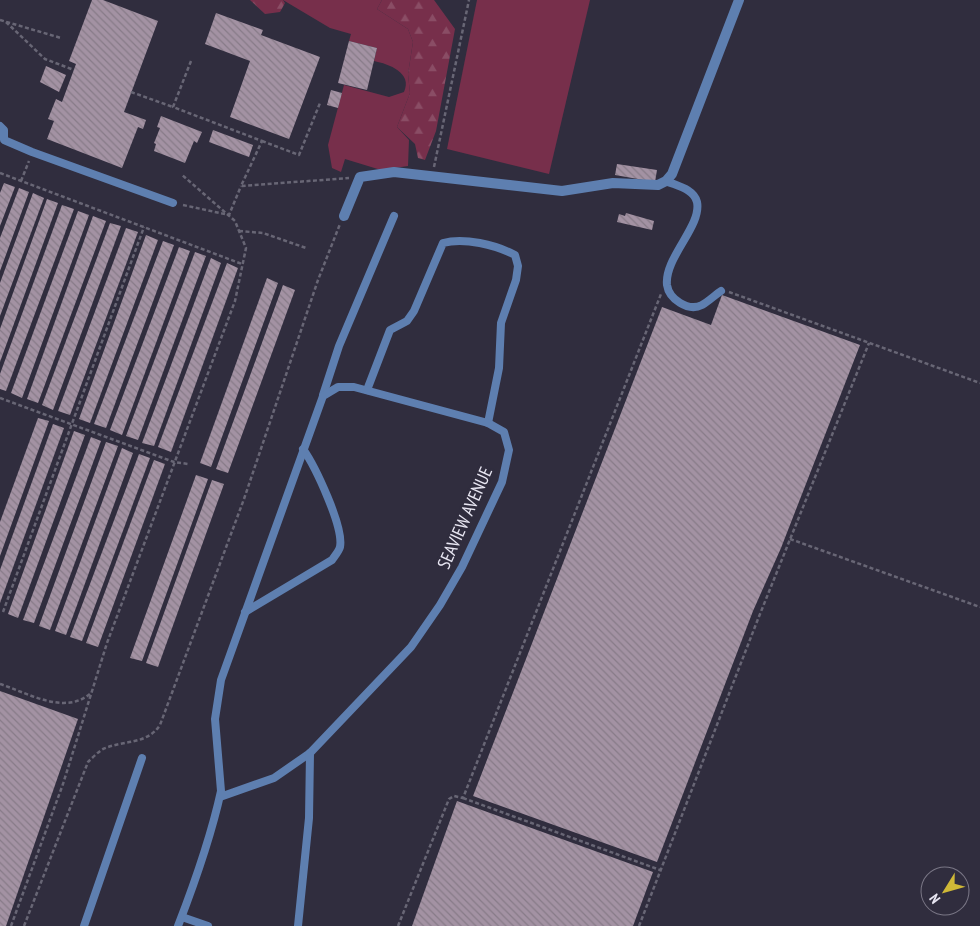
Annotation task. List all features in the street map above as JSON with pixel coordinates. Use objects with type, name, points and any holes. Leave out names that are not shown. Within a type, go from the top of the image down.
[{"type":"street","points":[[344,216],[360,177],[394,172],[562,191],[613,184],[648,186],[666,181],[672,174],[739,0]]},
{"type":"lane","points":[[0,126],[4,130],[4,140],[173,203]]},
{"type":"lane","points":[[666,181],[687,189],[694,195],[697,204],[692,222],[667,277],[670,294],[677,301],[692,307],[701,306],[721,291]]},
{"type":"lane","points":[[178,926],[216,817],[220,797],[216,720],[221,680],[323,396],[339,346],[394,216]]},
{"type":"lane","points":[[367,390],[390,330],[407,321],[414,310],[443,243],[454,240],[503,249],[515,255],[518,266],[516,280],[501,323],[498,368],[488,423]]},
{"type":"lane","name":"SEAVIEW AVENUE","points":[[220,797],[274,778],[310,753],[411,646],[440,605],[462,566],[502,482],[509,450],[504,432],[488,423],[354,387],[338,387],[323,396]]},
{"type":"lane","points":[[245,612],[332,560],[340,547],[338,529],[325,492],[303,449]]},
{"type":"lane","points":[[298,926],[309,818],[310,753]]},
{"type":"lane","points":[[84,926],[142,758]]},
{"type":"lane","points":[[182,917],[208,926]]},
{"type":"path","points":[[432,176],[469,0]]},
{"type":"path","points":[[0,20],[61,38]]},
{"type":"path","points":[[6,22],[45,59],[74,70]]},
{"type":"path","points":[[173,107],[191,61]]},
{"type":"path","points":[[131,92],[299,155],[320,104]]},
{"type":"path","points":[[229,215],[262,141]]},
{"type":"path","points":[[21,180],[32,152]]},
{"type":"path","points":[[0,173],[242,264]]},
{"type":"path","points":[[11,926],[63,784],[107,643],[235,301],[246,248],[235,221],[180,174]]},
{"type":"path","points":[[241,186],[360,177]]},
{"type":"path","points":[[173,203],[229,215]]},
{"type":"path","points":[[24,926],[88,762],[102,749],[144,739],[155,732],[160,725],[244,499],[318,280],[344,216]]},
{"type":"path","points":[[3,612],[144,227]]},
{"type":"path","points":[[239,232],[263,233],[306,248]]},
{"type":"path","points":[[463,798],[667,277]]},
{"type":"path","points":[[721,291],[980,383]]},
{"type":"path","points":[[640,926],[660,870],[790,538],[869,342]]},
{"type":"path","points":[[0,398],[174,462],[188,464]]},
{"type":"path","points":[[790,538],[980,607]]},
{"type":"path","points":[[0,684],[60,703],[79,701],[92,692]]},
{"type":"path","points":[[398,926],[449,799],[454,796],[660,870]]},
{"type":"green space","points":[[250,0],[283,0],[285,3],[280,12],[265,14]]},
{"type":"green space","points":[[283,0],[382,0],[377,9],[408,29],[413,42],[408,74],[410,93],[397,127],[409,140],[408,166],[381,170],[345,159],[341,172],[332,168],[328,145],[344,85],[389,97],[404,92],[405,80],[398,70],[374,61],[377,48],[349,41],[351,34],[330,28]]},
{"type":"green space","points":[[382,0],[434,0],[455,29],[436,131],[425,160],[418,158],[415,144],[397,127],[410,93],[408,74],[413,42],[408,29],[377,9]]},
{"type":"green space","points":[[477,0],[590,0],[549,174],[447,149]]},
{"type":"building","points":[[92,0],[103,0],[158,21],[124,112],[146,120],[143,129],[138,127],[122,168],[47,139],[54,121],[48,119],[56,99],[62,102],[76,64],[69,61]]},
{"type":"building","points":[[216,13],[263,30],[261,35],[320,57],[289,139],[230,117],[250,61],[205,44]]},
{"type":"building","points":[[349,41],[377,48],[367,90],[338,83]]},
{"type":"building","points":[[46,66],[66,75],[59,92],[40,82]]},
{"type":"building","points":[[331,90],[342,93],[338,108],[327,105]]},
{"type":"building","points":[[161,116],[202,132],[197,143],[194,141],[185,163],[154,151],[156,144],[154,143],[160,128],[157,127]]},
{"type":"building","points":[[213,130],[253,145],[249,157],[209,142]]},
{"type":"building","points":[[617,164],[657,170],[655,182],[615,175]]},
{"type":"building","points":[[4,183],[15,187],[0,226],[0,193]]},
{"type":"building","points":[[19,188],[29,192],[0,271],[0,238]]},
{"type":"building","points":[[33,193],[44,198],[0,316],[0,283]]},
{"type":"building","points":[[47,199],[58,203],[0,362],[0,329]]},
{"type":"building","points":[[62,205],[74,209],[6,391],[0,389],[0,374]]},
{"type":"building","points":[[78,211],[89,215],[22,398],[11,393]]},
{"type":"building","points":[[626,213],[654,221],[652,230],[617,222],[619,214],[625,216]]},
{"type":"building","points":[[93,216],[106,221],[38,403],[27,399]]},
{"type":"building","points":[[110,223],[121,226],[53,410],[42,405]]},
{"type":"building","points":[[126,228],[138,232],[70,415],[58,411]]},
{"type":"building","points":[[146,235],[158,240],[90,423],[79,419]]},
{"type":"building","points":[[163,241],[174,245],[106,428],[94,424]]},
{"type":"building","points":[[179,247],[190,251],[122,435],[110,430]]},
{"type":"building","points":[[195,252],[206,256],[138,440],[126,436]]},
{"type":"building","points":[[211,258],[221,263],[154,446],[142,443]]},
{"type":"building","points":[[227,263],[238,268],[171,452],[158,447]]},
{"type":"building","points":[[267,278],[278,283],[211,467],[200,463]]},
{"type":"building","points":[[283,285],[295,290],[228,473],[216,469]]},
{"type":"building","points":[[722,295],[860,345],[781,548],[753,611],[657,862],[473,796],[662,307],[711,325]]},
{"type":"building","points":[[38,418],[49,421],[0,556],[0,522]]},
{"type":"building","points":[[53,424],[64,428],[0,603],[0,570]]},
{"type":"building","points":[[74,431],[85,435],[18,618],[8,614]]},
{"type":"building","points":[[91,437],[101,441],[34,623],[23,620]]},
{"type":"building","points":[[106,442],[118,446],[50,630],[39,626]]},
{"type":"building","points":[[122,448],[133,453],[66,635],[55,631]]},
{"type":"building","points":[[139,454],[150,458],[82,641],[70,637]]},
{"type":"building","points":[[154,460],[165,464],[98,647],[86,643]]},
{"type":"building","points":[[196,475],[208,479],[142,661],[130,658]]},
{"type":"building","points":[[212,480],[224,484],[158,667],[146,663]]},
{"type":"building","points":[[0,691],[78,719],[6,926],[0,926]]},
{"type":"building","points":[[457,801],[653,872],[633,926],[412,926]]}]
